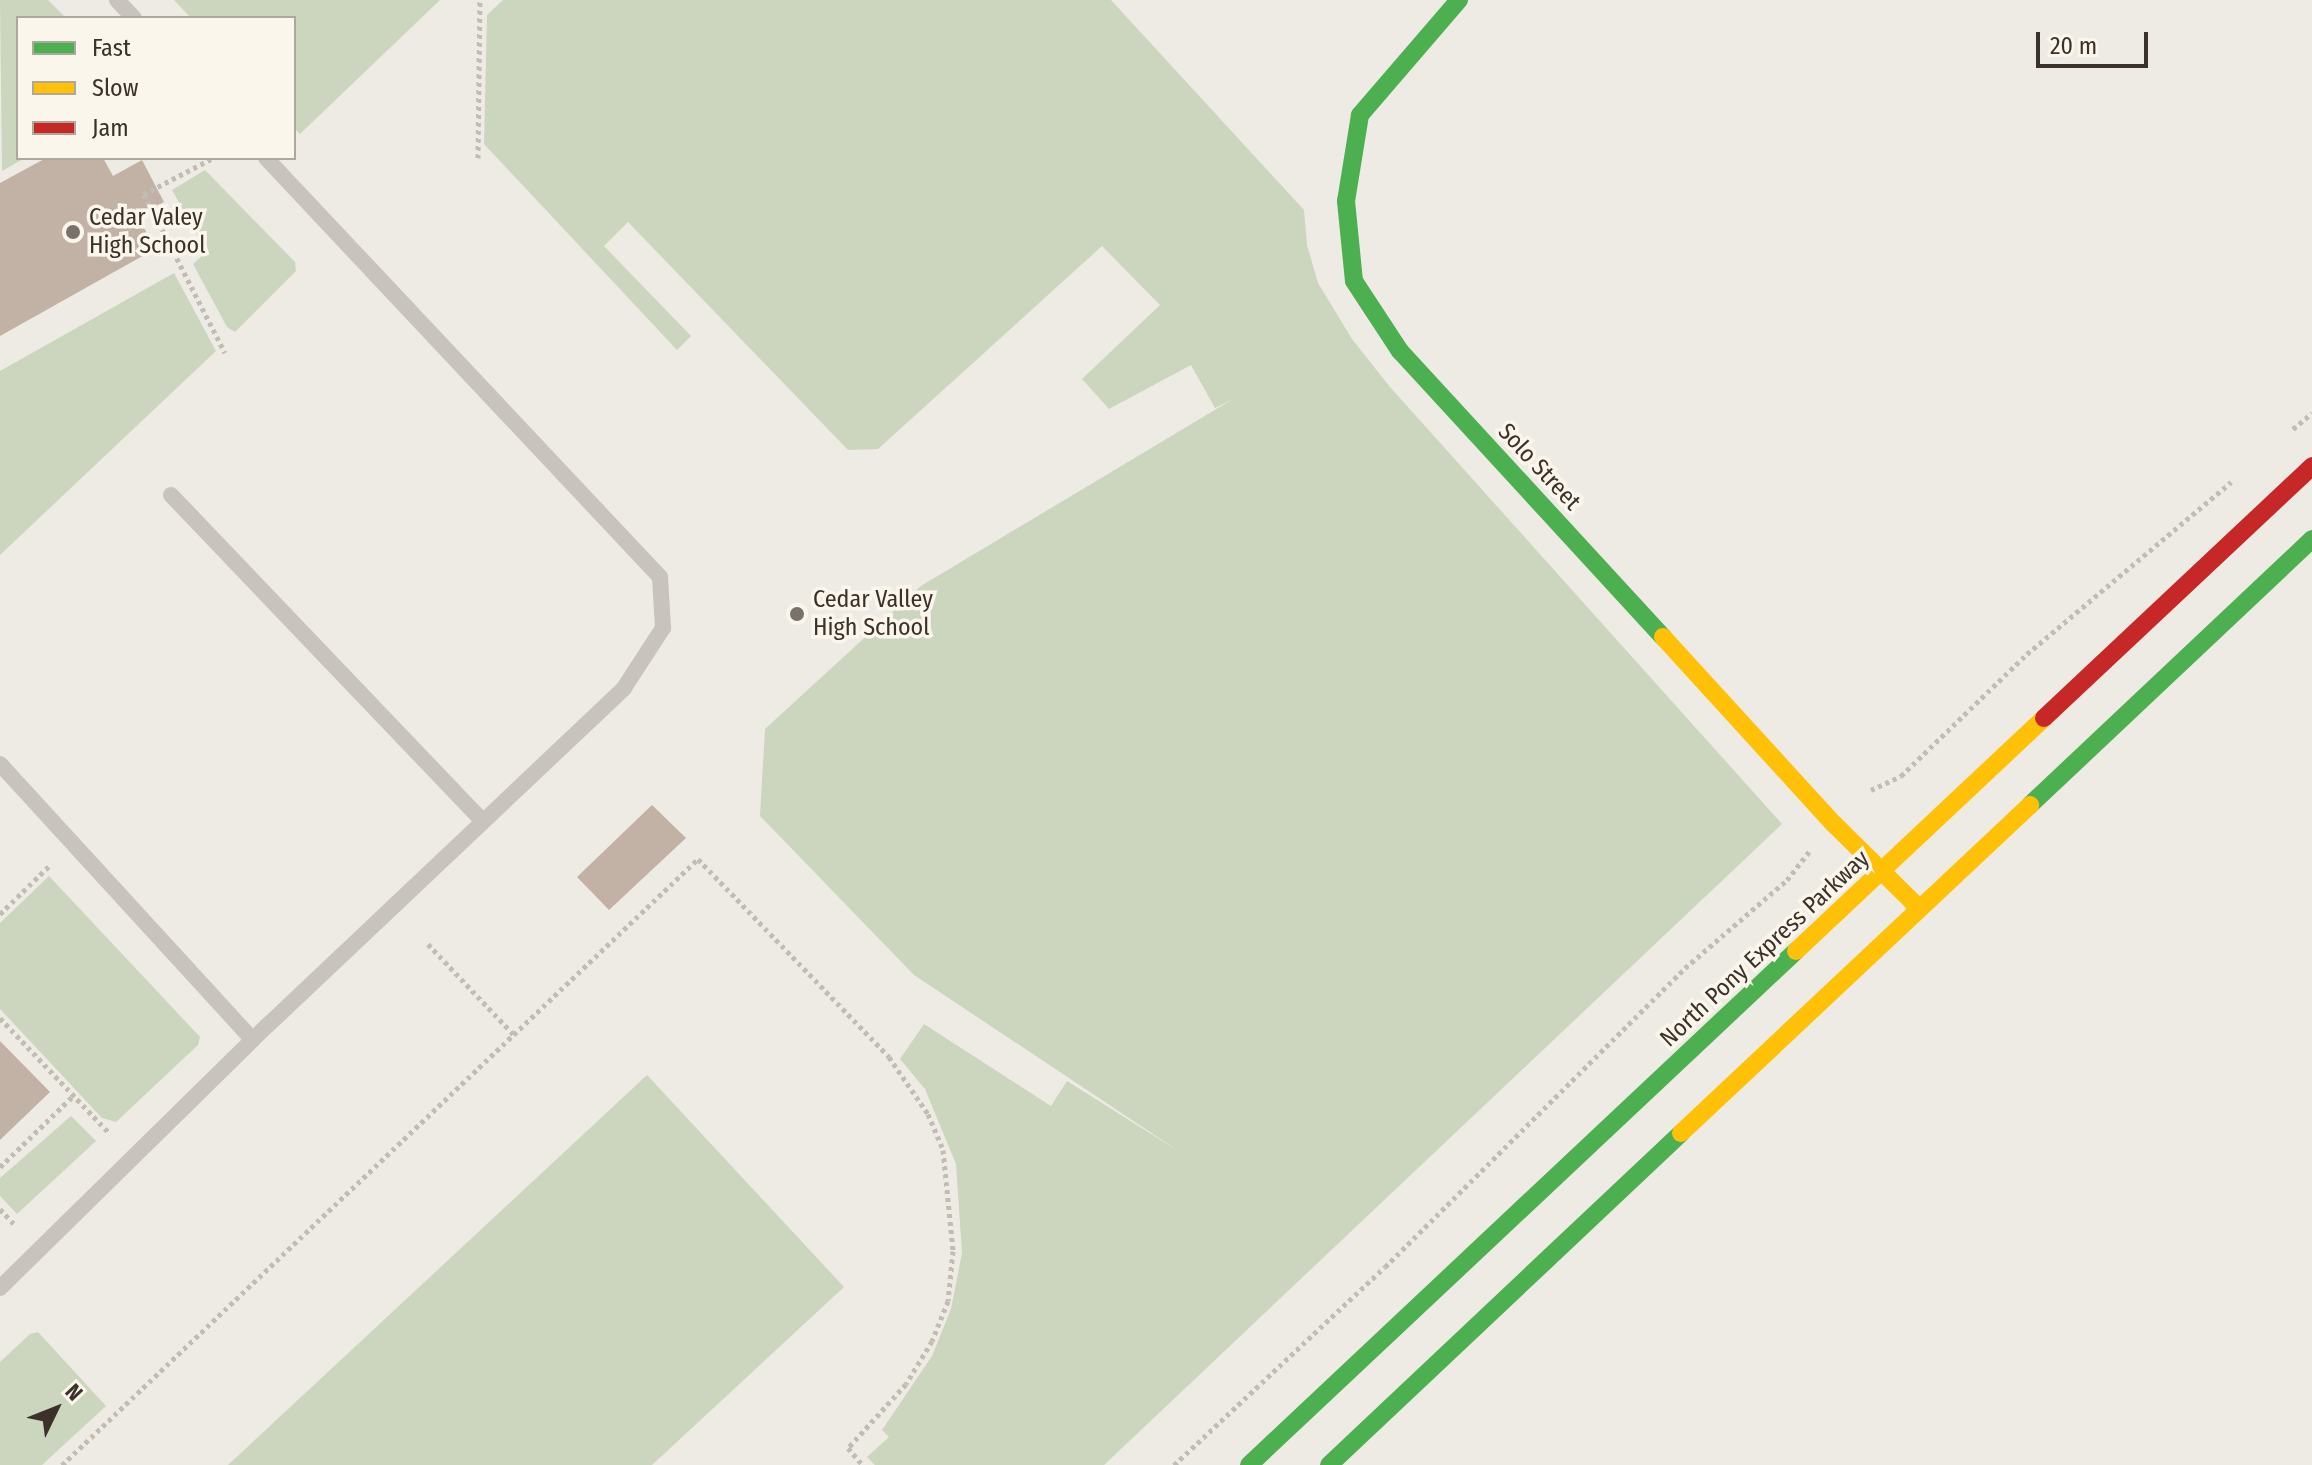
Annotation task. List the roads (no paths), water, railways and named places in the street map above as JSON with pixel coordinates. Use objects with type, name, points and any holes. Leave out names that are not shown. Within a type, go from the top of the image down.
[{"type":"main road","name":"Solo Street","points":[[1458,0],[1360,115],[1346,201],[1354,281],[1400,351],[1834,824],[1919,908]]},
{"type":"main road","name":"North Pony Express Parkway","points":[[1249,1465],[2312,466]]},
{"type":"main road","points":[[1329,1465],[2312,539]]},
{"type":"lane","points":[[117,0],[132,16]]},
{"type":"lane","points":[[0,1288],[253,1040],[624,688],[663,628],[660,577],[268,160]]},
{"type":"lane","points":[[171,495],[483,821]]},
{"type":"lane","points":[[0,764],[253,1040]]},
{"type":"place","name":"Cedar Valey High School","points":[[73,232]]},
{"type":"place","name":"Cedar Valley High School","points":[[797,614]]}]
